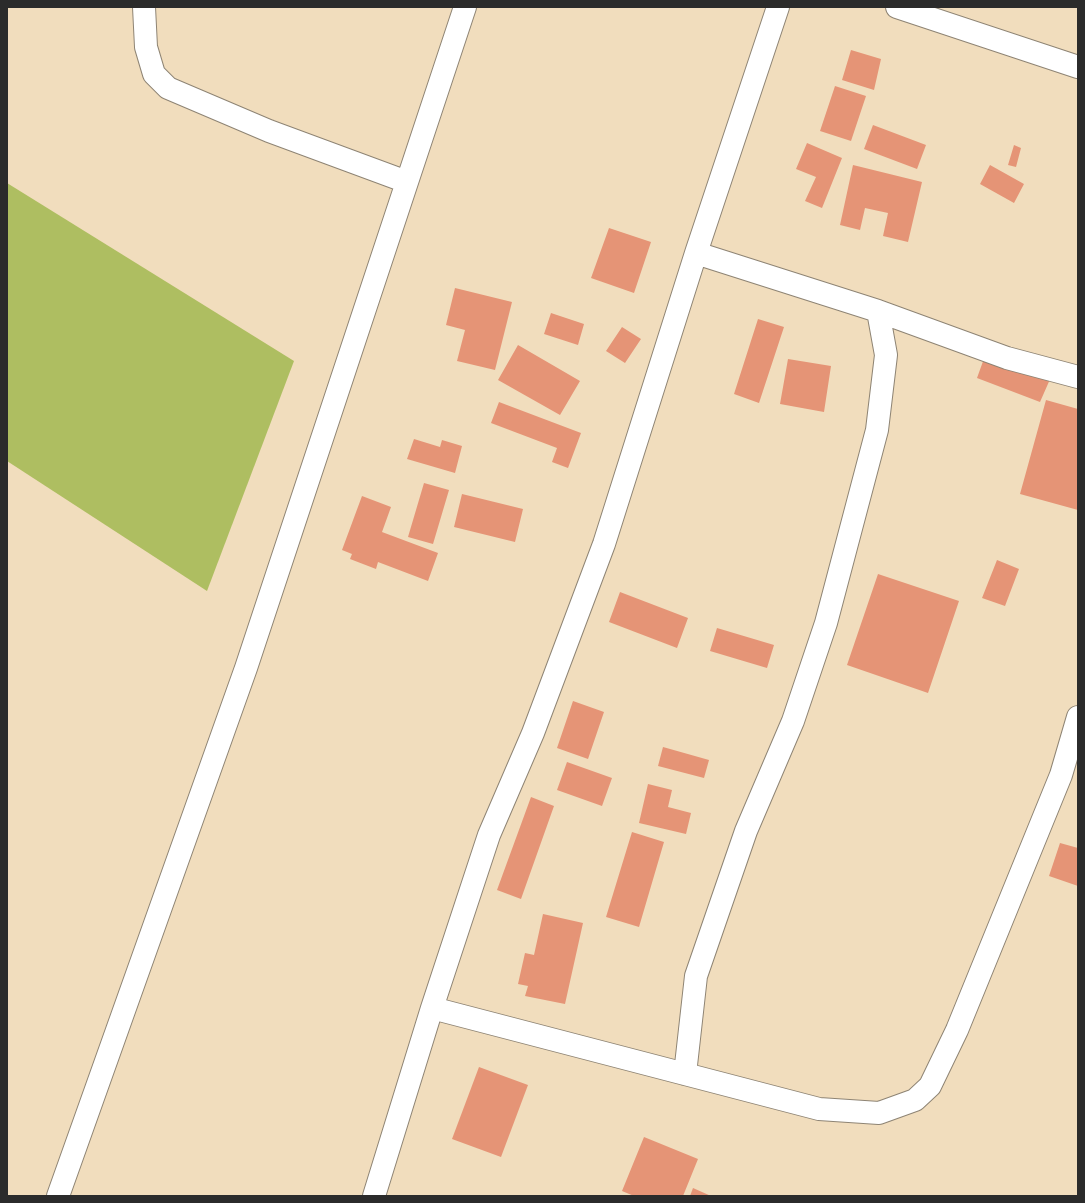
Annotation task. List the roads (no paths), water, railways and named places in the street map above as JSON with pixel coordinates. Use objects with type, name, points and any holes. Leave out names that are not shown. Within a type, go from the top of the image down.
[{"type":"street","points":[[144,7],[146,47],[154,74],[168,88],[269,131],[407,182]]},
{"type":"street","points":[[58,1196],[246,668],[465,7]]},
{"type":"street","points":[[374,1196],[432,1008],[489,835],[533,733],[604,544],[696,252],[778,7]]},
{"type":"street","points":[[897,7],[1078,67]]},
{"type":"street","points":[[696,252],[878,311],[1007,358],[1078,377]]},
{"type":"street","points":[[685,1074],[696,976],[746,831],[793,721],[826,623],[878,430],[886,356],[878,311]]},
{"type":"street","points":[[432,1008],[819,1109],[879,1113],[915,1100],[930,1086],[956,1030],[1061,775],[1078,717]]}]
